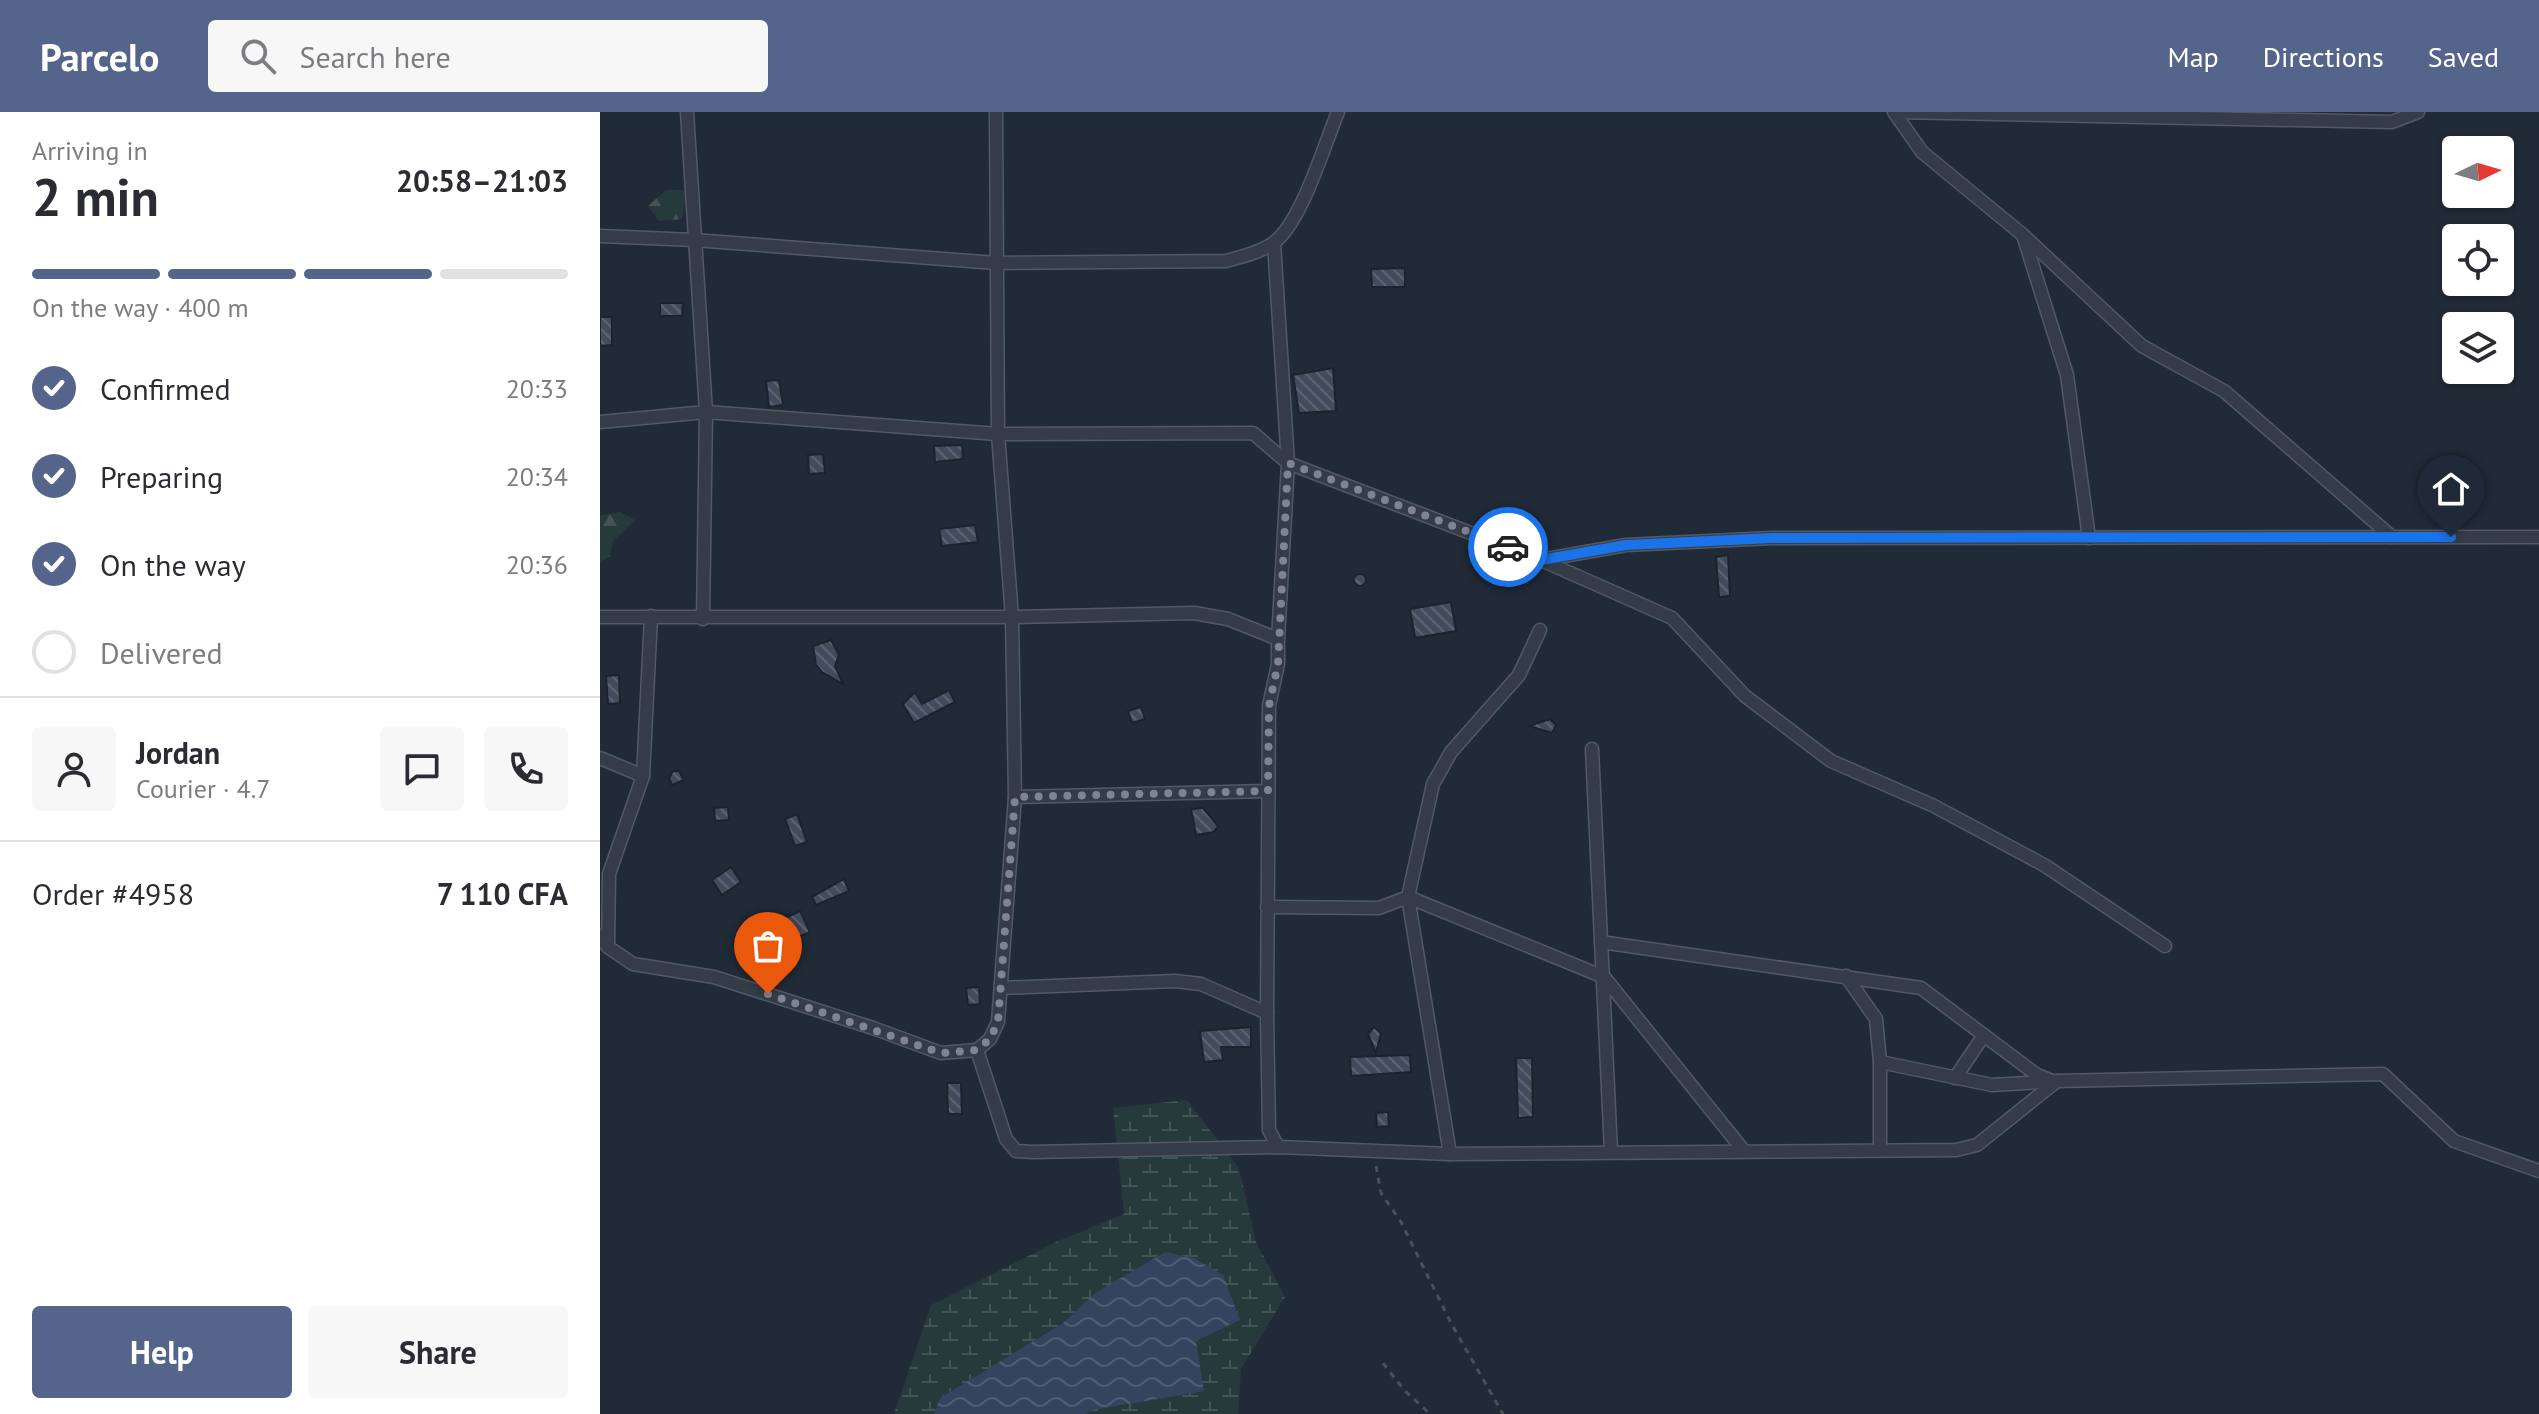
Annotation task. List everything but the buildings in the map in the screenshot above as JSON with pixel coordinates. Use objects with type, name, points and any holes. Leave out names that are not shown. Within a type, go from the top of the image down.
[{"type":"street","points":[[687,112],[706,412],[703,619]]},
{"type":"street","points":[[600,936],[608,947],[633,964],[714,977],[941,1053],[977,1050],[990,1039],[998,1022],[1015,797],[1012,617],[998,434],[996,112]]},
{"type":"street","points":[[600,236],[694,240],[996,263],[1226,261],[1252,254],[1274,243],[1293,222],[1338,112]]},
{"type":"street","points":[[1895,112],[2392,122],[2418,112]]},
{"type":"street","points":[[1895,112],[1922,152],[2023,235],[2142,346],[2224,391],[2392,537]]},
{"type":"street","points":[[2023,235],[2067,375],[2089,538]]},
{"type":"street","points":[[1274,243],[1288,463],[1278,664],[1269,706],[1269,1130],[1278,1147]]},
{"type":"street","points":[[600,422],[706,412],[998,434],[1253,433],[1288,463],[1541,560],[1672,618],[1745,696],[1831,761],[1934,806],[2030,858],[2165,946]]},
{"type":"street","points":[[1541,560],[1626,545],[1772,538],[2539,537]]},
{"type":"street","points":[[600,617],[1012,617],[1194,613],[1228,619],[1278,639]]},
{"type":"street","points":[[608,947],[609,874],[643,776],[651,616]]},
{"type":"street","points":[[1450,1154],[1408,897],[1433,784],[1451,752],[1519,675],[1540,630]]},
{"type":"street","points":[[1592,749],[1611,1152]]},
{"type":"street","points":[[600,758],[643,776]]},
{"type":"street","points":[[1015,797],[1268,791]]},
{"type":"street","points":[[1267,907],[1379,908],[1408,897],[1604,977],[1744,1151]]},
{"type":"street","points":[[1601,942],[1921,988],[2037,1075],[2057,1081]]},
{"type":"street","points":[[1846,976],[1876,1019],[1880,1062],[1880,1150]]},
{"type":"street","points":[[1001,988],[1175,981],[1201,984],[1267,1013]]},
{"type":"street","points":[[1955,1078],[1984,1035]]},
{"type":"street","points":[[977,1050],[1006,1139],[1016,1151],[1033,1152],[1278,1147],[1450,1154],[1956,1150],[1977,1145],[2057,1081]]},
{"type":"street","points":[[1880,1062],[1992,1085],[2383,1074],[2454,1141],[2539,1171]]},
{"type":"path","points":[[1373,1151],[1381,1193],[1401,1222],[1452,1325],[1503,1414]]},
{"type":"path","points":[[1383,1363],[1404,1390],[1430,1414]]},
{"type":"green space","points":[[666,190],[687,190],[682,219],[659,221],[648,206]]},
{"type":"green space","points":[[620,512],[635,520],[613,541],[610,556],[600,563],[600,516]]},
{"type":"green space","points":[[1187,1100],[1239,1168],[1256,1242],[1285,1297],[1241,1369],[1238,1414],[1084,1414],[1195,1341],[1239,1320],[1165,1252],[1095,1293],[1063,1323],[940,1398],[934,1414],[894,1414],[931,1305],[1056,1242],[1124,1214],[1113,1108]]},
{"type":"water","points":[[1165,1252],[1194,1258],[1223,1275],[1240,1320],[1196,1341],[1204,1391],[1084,1414],[934,1414],[940,1398],[1063,1323],[1095,1293]]},
{"type":"way so far","points":[[768,994],[941,1053],[977,1050],[990,1039],[998,1022],[1015,797],[1268,791],[1269,706],[1278,664],[1288,463],[1508,547]]},
{"type":"route","points":[[1508,547],[1541,560],[1626,545],[1772,538],[2451,537]]}]
